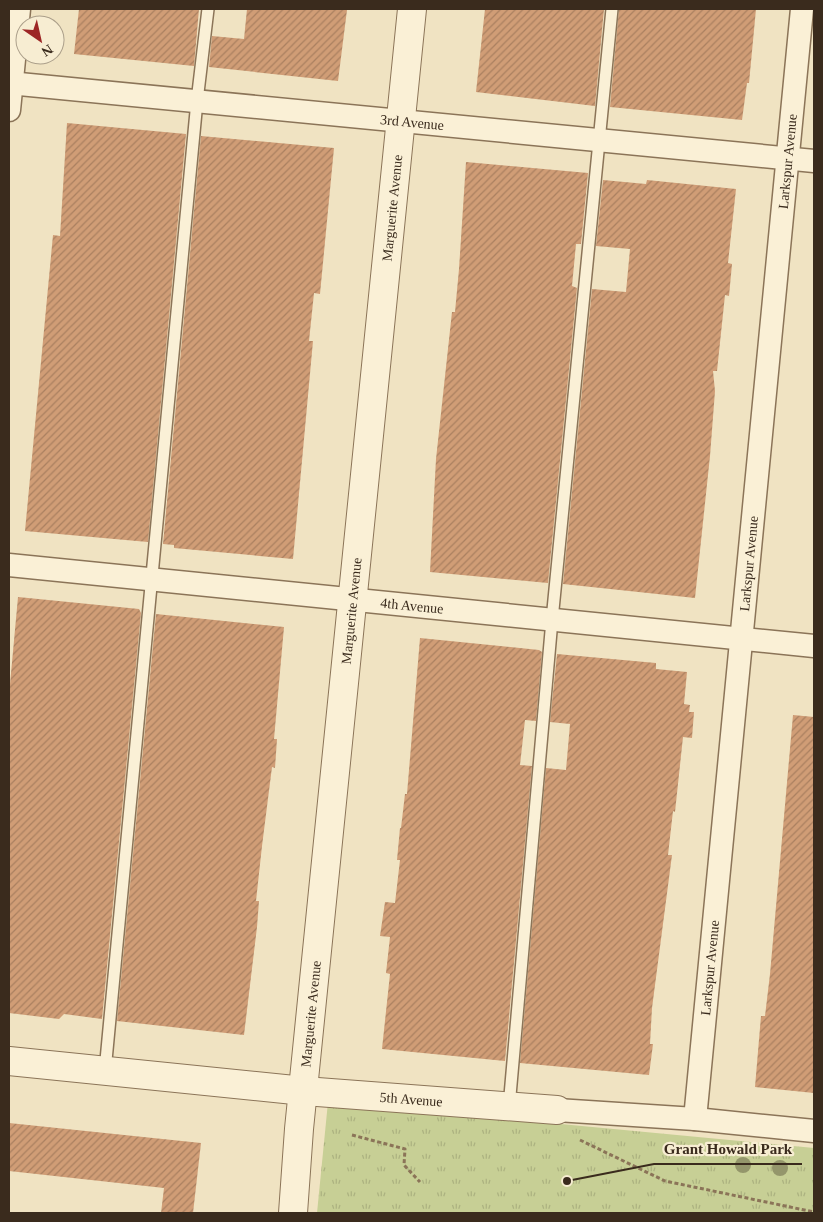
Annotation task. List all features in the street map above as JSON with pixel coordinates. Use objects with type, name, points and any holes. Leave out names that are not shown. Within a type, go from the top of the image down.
[{"type":"street","points":[[9,110],[10,83],[19,9]]},
{"type":"street","name":"Marguerite Avenue","points":[[293,1213],[412,9]]},
{"type":"street","name":"Larkspur Avenue","points":[[695,1119],[802,9]]},
{"type":"street","name":"3rd Avenue","points":[[10,83],[814,161]]},
{"type":"street","name":"4th Avenue","points":[[9,564],[814,646]]},
{"type":"street","name":"5th Avenue","points":[[9,1061],[304,1091],[695,1119],[814,1131]]},
{"type":"lane","points":[[105,1071],[197,101],[208,9]]},
{"type":"lane","points":[[509,1107],[552,620],[612,9]]},
{"type":"path","points":[[352,1136],[405,1149],[404,1165],[420,1182]]},
{"type":"path","points":[[580,1140],[665,1181],[814,1212]]},
{"type":"green space","points":[[328,1102],[814,1148],[814,1213],[317,1213]]},
{"type":"building","points":[[79,9],[199,9],[194,66],[74,54]]},
{"type":"building","points":[[247,9],[347,10],[338,81],[209,67],[212,36],[244,39]]},
{"type":"building","points":[[485,9],[604,9],[595,106],[476,92]]},
{"type":"building","points":[[619,9],[756,9],[749,83],[747,83],[742,120],[610,107]]},
{"type":"building","points":[[67,123],[186,134],[148,542],[25,531],[53,235],[60,236]]},
{"type":"building","points":[[201,136],[334,148],[320,294],[314,293],[309,341],[313,341],[293,559],[174,548],[174,545],[163,544]]},
{"type":"building","points":[[466,162],[588,173],[581,244],[576,244],[572,286],[577,288],[548,583],[430,572],[436,459],[452,312],[455,312]]},
{"type":"building","points":[[603,180],[646,184],[647,180],[736,189],[728,263],[732,264],[729,296],[725,295],[717,371],[713,371],[715,391],[710,456],[695,598],[563,584],[592,289],[626,292],[630,249],[596,246]]},
{"type":"building","points":[[18,597],[139,609],[141,613],[102,1019],[64,1014],[59,1019],[9,1013],[9,695]]},
{"type":"building","points":[[156,614],[284,627],[274,739],[277,739],[275,768],[272,767],[262,846],[256,901],[259,901],[257,927],[244,1035],[117,1021]]},
{"type":"building","points":[[420,638],[539,650],[542,652],[536,721],[525,720],[520,765],[532,766],[505,1061],[382,1049],[390,974],[386,973],[390,937],[380,936],[385,902],[395,903],[400,860],[397,860],[400,828],[405,794],[407,794]]},
{"type":"building","points":[[557,654],[656,663],[656,669],[687,672],[684,704],[690,705],[689,712],[694,712],[692,738],[683,737],[675,812],[673,811],[668,855],[672,855],[652,1008],[650,1044],[653,1044],[649,1075],[520,1063],[546,768],[566,770],[570,724],[550,722]]},
{"type":"building","points":[[793,715],[814,717],[814,1093],[755,1087],[761,1016],[765,1016],[770,974]]},
{"type":"building","points":[[9,1123],[201,1143],[193,1213],[161,1213],[164,1188],[9,1171]]},
{"type":"place","name":"Grant Howald Park","points":[[567,1181]]}]
